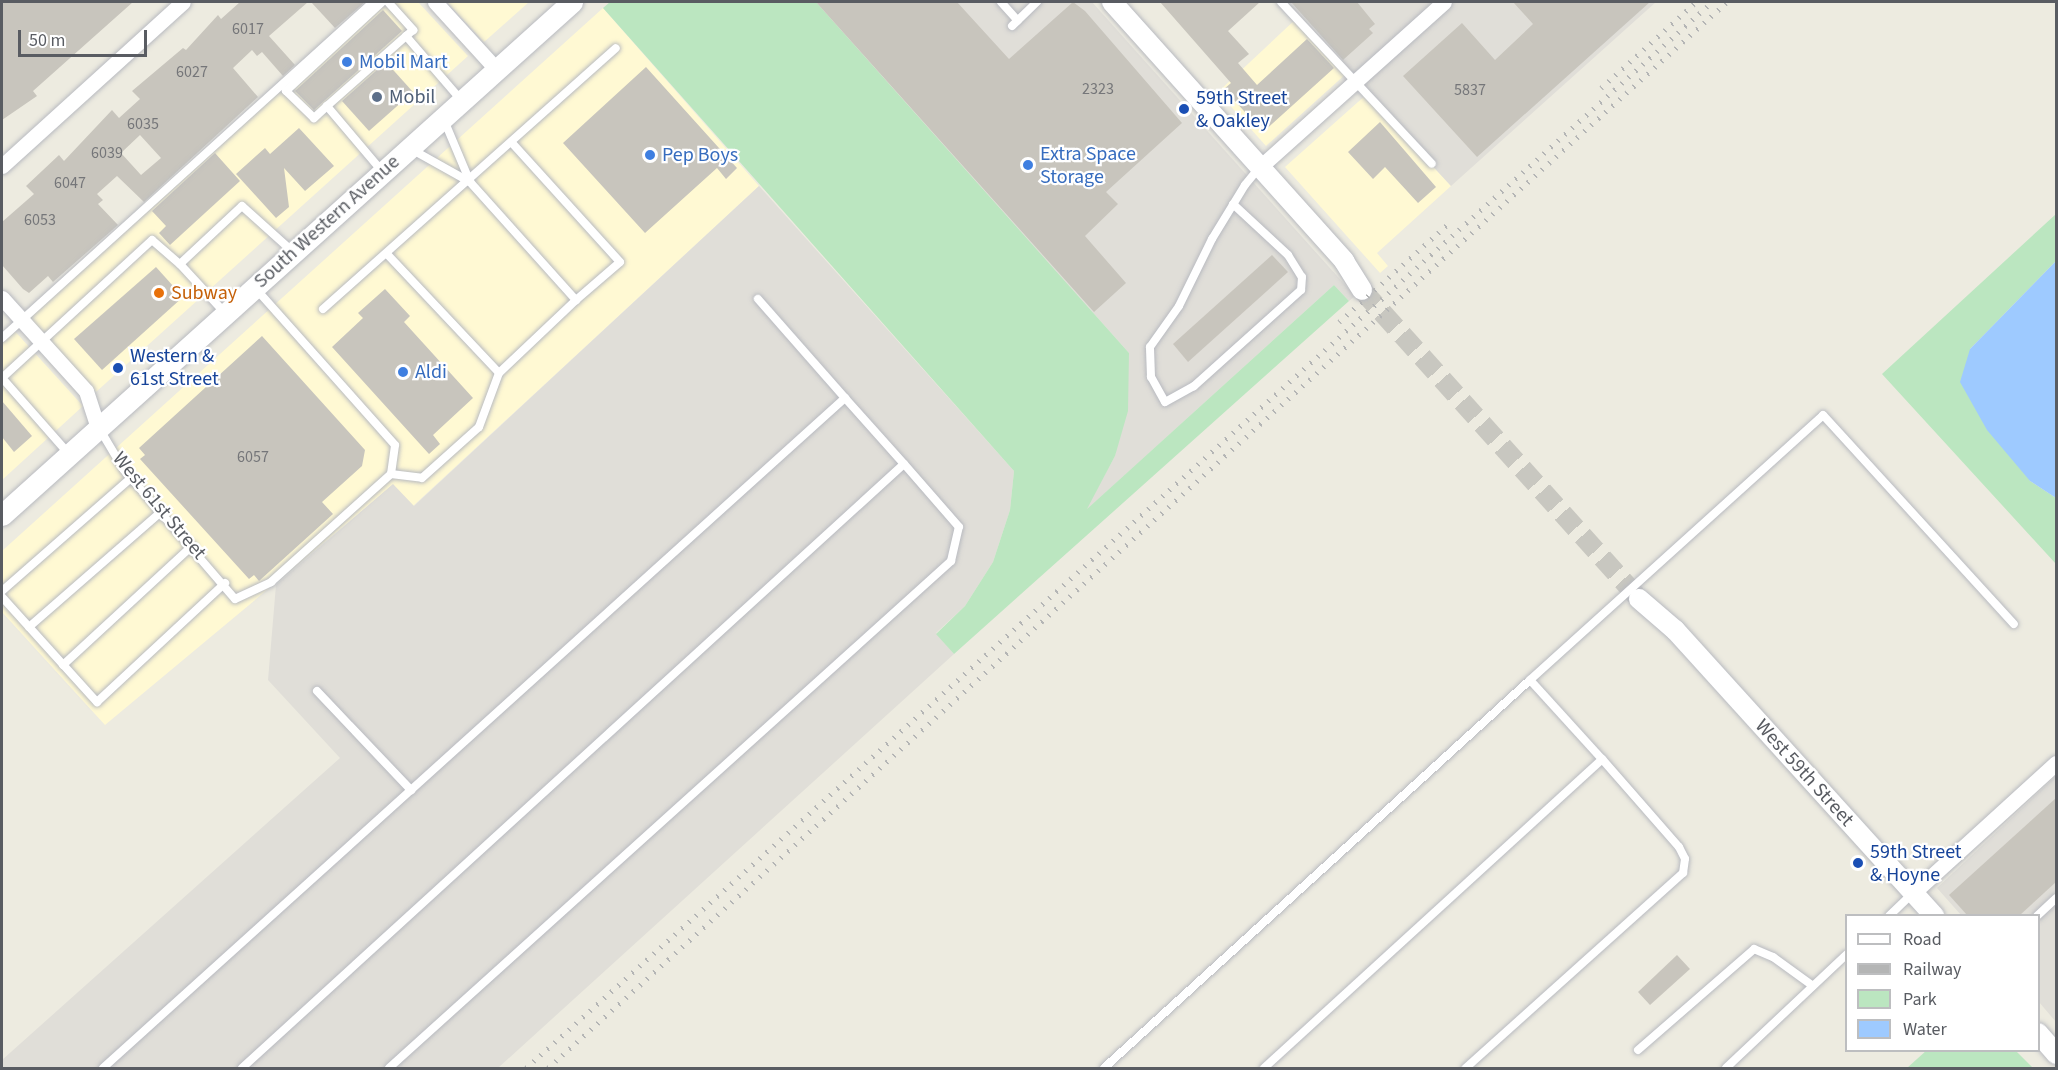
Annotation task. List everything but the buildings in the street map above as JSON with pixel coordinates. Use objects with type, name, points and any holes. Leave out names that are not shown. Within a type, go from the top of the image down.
[{"type":"main road","name":"South Western Avenue","points":[[2,515],[572,2]]},
{"type":"street","points":[[2,166],[183,2]]},
{"type":"street","points":[[435,2],[497,70]]},
{"type":"street","points":[[1112,2],[1366,286]]},
{"type":"street","points":[[1260,167],[1444,2]]},
{"type":"street","name":"West 61st Street","points":[[2,298],[86,391],[98,427]]},
{"type":"street","name":"West 59th Street","points":[[1643,594],[1933,914]]},
{"type":"street","points":[[1913,893],[2056,763]]},
{"type":"street","points":[[2040,1035],[2056,1053]]},
{"type":"lane","points":[[2,338],[373,2]]},
{"type":"lane","points":[[382,2],[286,91],[314,118],[413,30],[388,2]]},
{"type":"lane","points":[[1001,2],[1015,23],[1037,2]]},
{"type":"lane","points":[[1281,2],[1432,164]]},
{"type":"lane","points":[[406,36],[462,101]]},
{"type":"lane","points":[[323,309],[470,182],[616,48]]},
{"type":"lane","points":[[327,106],[382,172]]},
{"type":"lane","points":[[443,118],[470,182]]},
{"type":"lane","points":[[254,287],[395,445],[391,474],[422,478],[479,427],[499,373],[620,262],[512,143]]},
{"type":"lane","points":[[409,148],[470,182],[576,300]]},
{"type":"lane","points":[[1233,204],[1288,255],[1302,277],[1301,290],[1194,386],[1165,402],[1151,377],[1150,347],[1179,306],[1233,204],[1260,167]]},
{"type":"lane","points":[[180,264],[242,206],[293,252]]},
{"type":"lane","points":[[69,454],[2,378],[40,340],[152,240],[180,264],[225,313]]},
{"type":"lane","points":[[387,254],[499,373]]},
{"type":"lane","points":[[389,1068],[951,561],[959,527],[759,299]]},
{"type":"lane","points":[[103,1068],[845,398]]},
{"type":"lane","points":[[1104,1068],[1823,416],[2014,624]]},
{"type":"lane","name":"West 61st Street","points":[[98,427],[131,478],[225,582],[235,599],[271,582],[391,474]]},
{"type":"lane","points":[[242,1068],[904,464]]},
{"type":"lane","points":[[2,591],[131,478]]},
{"type":"lane","points":[[29,627],[161,512]]},
{"type":"lane","points":[[63,665],[192,546]]},
{"type":"lane","points":[[2,597],[97,702],[225,582]]},
{"type":"lane","points":[[1466,1068],[1683,873],[1685,859],[1679,847],[1530,680]]},
{"type":"lane","points":[[317,691],[411,790]]},
{"type":"lane","points":[[1264,1068],[1602,759]]},
{"type":"lane","points":[[1890,914],[1913,893]]},
{"type":"lane","points":[[2038,914],[2056,898]]},
{"type":"lane","points":[[1638,1050],[1754,949],[1773,957],[1813,986]]},
{"type":"lane","points":[[1726,1068],[1845,956]]},
{"type":"shaded area","points":[[373,2],[418,2],[468,56],[96,392],[27,315]]},
{"type":"shaded area","points":[[447,2],[529,2],[484,42]]},
{"type":"shaded area","points":[[816,2],[1092,2],[1355,296],[1349,301],[1334,285],[1085,511],[1115,456],[1129,353]]},
{"type":"shaded area","points":[[1281,2],[1656,2],[1451,186]]},
{"type":"shaded area","points":[[603,8],[759,186],[413,506],[393,485],[105,725],[2,612],[2,551]]},
{"type":"shaded area","points":[[1297,18],[1347,73],[1266,146],[1218,92]]},
{"type":"shaded area","points":[[1367,94],[1451,186],[1377,253],[1388,266],[1380,273],[1285,167]]},
{"type":"shaded area","points":[[759,186],[1014,471],[1010,510],[993,562],[965,606],[936,633],[954,654],[498,1068],[2,1068],[2,1060],[340,758],[268,680],[276,585],[393,484],[414,506]]},
{"type":"shaded area","points":[[12,328],[83,406],[2,480],[2,338]]},
{"type":"shaded area","points":[[2056,776],[2056,1022],[2040,1003],[2040,914],[1960,914],[1937,888]]},
{"type":"green space","points":[[610,2],[816,2],[1129,353],[1128,411],[1115,456],[1087,509],[1334,285],[1349,301],[954,654],[936,634],[965,606],[993,562],[1010,510],[1014,471],[603,8]]},
{"type":"green space","points":[[2056,214],[2056,261],[1970,349],[2030,481],[2056,498],[2056,564],[1882,374]]},
{"type":"green space","points":[[1925,1052],[2017,1052],[2033,1068],[1907,1068]]},
{"type":"water","points":[[2056,261],[2056,498],[2030,481],[1987,430],[1960,382],[1970,349]]},
{"type":"tunnel","points":[[1362,290],[1639,599]]},
{"type":"railway","points":[[1601,88],[1696,2]]},
{"type":"railway","points":[[526,1068],[1712,2]]},
{"type":"railway","points":[[548,1068],[1727,2]]},
{"type":"railway","points":[[1339,322],[1448,224]]},
{"type":"place","name":"Mobil Mart","points":[[347,62]]},
{"type":"place","name":"Mobil","points":[[377,97]]},
{"type":"place","name":"59th Street & Oakley","points":[[1184,109]]},
{"type":"place","name":"Pep Boys","points":[[650,155]]},
{"type":"place","name":"Extra Space Storage","points":[[1028,165]]},
{"type":"place","name":"Subway","points":[[159,293]]},
{"type":"place","name":"Western & 61st Street","points":[[118,368]]},
{"type":"place","name":"Aldi","points":[[403,372]]},
{"type":"place","name":"59th Street & Hoyne","points":[[1858,863]]}]
